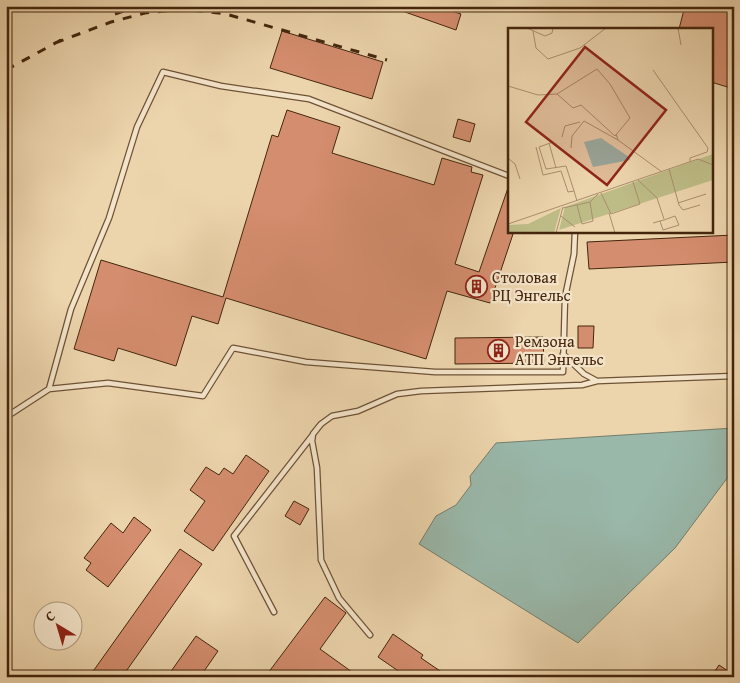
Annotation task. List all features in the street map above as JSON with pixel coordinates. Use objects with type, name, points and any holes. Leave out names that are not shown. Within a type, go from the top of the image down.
[{"type":"lane","points":[[50,389],[70,309],[108,218],[137,127],[163,72],[222,86],[310,99],[508,176]]},
{"type":"lane","points":[[6,417],[50,389],[108,383],[203,396],[233,348],[306,362],[435,372],[563,372],[562,353],[565,297],[574,254],[575,232]]},
{"type":"lane","points":[[562,353],[584,374],[597,381]]},
{"type":"lane","points":[[274,612],[234,536],[321,424],[332,416],[358,410],[397,394],[421,391],[582,385],[597,381],[734,376]]},
{"type":"lane","points":[[313,434],[312,441],[318,468],[321,560],[339,598],[370,635]]},
{"type":"shaded area","points":[[734,428],[734,469],[675,548],[578,643],[419,544],[436,516],[456,505],[471,485],[470,476],[496,443]]},
{"type":"building","points":[[388,6],[436,6],[461,14],[456,30]]},
{"type":"building","points":[[685,6],[734,6],[734,89],[712,82],[712,28],[679,28]]},
{"type":"building","points":[[282,31],[383,62],[372,99],[270,68]]},
{"type":"building","points":[[287,110],[340,127],[332,153],[434,185],[442,158],[472,167],[471,172],[483,175],[455,264],[479,272],[508,188],[508,232],[514,232],[490,303],[447,291],[426,359],[226,298],[218,324],[192,316],[176,366],[118,348],[114,361],[74,349],[101,260],[223,297],[272,135],[278,137]]},
{"type":"building","points":[[458,119],[475,124],[470,142],[453,137]]},
{"type":"building","points":[[734,235],[734,262],[589,269],[587,242]]},
{"type":"building","points":[[578,326],[594,326],[593,348],[578,348]]},
{"type":"building","name":"Ремзона АТП Энгельс","points":[[543,337],[544,363],[455,364],[455,338]]},
{"type":"building","points":[[246,455],[269,471],[213,551],[184,531],[205,501],[190,490],[206,467],[219,475],[224,468],[233,474]]},
{"type":"building","points":[[294,501],[309,509],[300,525],[285,516]]},
{"type":"building","points":[[134,517],[151,530],[108,587],[86,570],[91,563],[84,558],[111,523],[123,533]]},
{"type":"building","points":[[180,549],[202,564],[122,677],[89,677]]},
{"type":"building","points":[[325,597],[346,613],[320,649],[359,677],[265,677]]},
{"type":"building","points":[[393,634],[423,655],[421,658],[449,677],[407,677],[378,657]]},
{"type":"building","points":[[196,636],[218,651],[200,677],[167,677]]},
{"type":"building","points":[[719,665],[734,675],[734,677],[711,677]]},
{"type":"railway","points":[[6,23],[17,6]]},
{"type":"railway","points":[[115,14],[138,6]]},
{"type":"railway","points":[[55,43],[111,22],[145,13],[184,9],[226,14],[387,60]]},
{"type":"railway","points":[[6,70],[61,40]]},
{"type":"place","name":"Столовая РЦ Энгельс","points":[[476,286]]},
{"type":"place","name":"Ремзона АТП Энгельс","points":[[499,350]]}]
